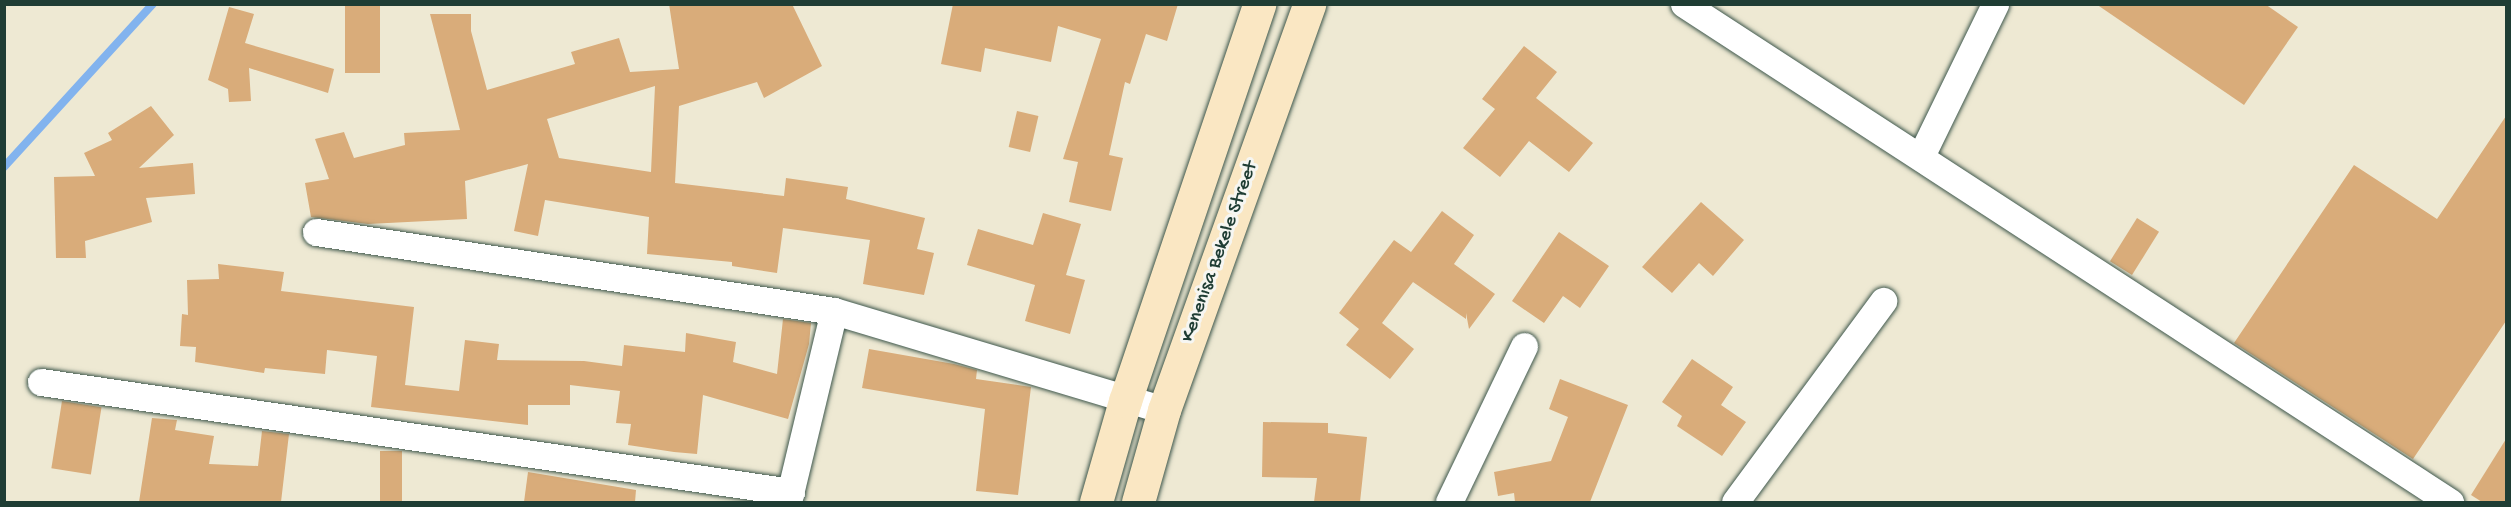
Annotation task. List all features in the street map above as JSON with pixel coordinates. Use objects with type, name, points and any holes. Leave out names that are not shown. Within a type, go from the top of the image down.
[{"type":"main road","name":"Kenenisa Bekele Street","points":[[1096,502],[1125,400],[1259,4]]},
{"type":"main road","name":"Kenenisa Bekele Street","points":[[1138,502],[1164,410],[1309,4]]},
{"type":"street","points":[[1684,4],[2450,502]]},
{"type":"street","points":[[1921,156],[1995,4]]},
{"type":"street","points":[[316,232],[834,310],[1164,410]]},
{"type":"street","points":[[1735,502],[1883,301]]},
{"type":"street","points":[[41,382],[789,497],[834,310]]},
{"type":"street","points":[[1449,502],[1524,346]]},
{"type":"building","points":[[345,4],[380,4],[380,73],[345,73]]},
{"type":"building","points":[[669,4],[792,4],[822,66],[764,98],[757,82],[679,106],[675,183],[784,196],[786,178],[848,187],[846,199],[925,218],[917,249],[934,253],[924,295],[863,284],[870,240],[783,228],[777,273],[732,266],[732,262],[647,254],[649,217],[545,200],[538,236],[514,231],[528,164],[465,181],[467,219],[368,224],[311,217],[305,183],[329,179],[315,139],[344,132],[354,158],[405,145],[404,133],[460,130],[430,14],[471,14],[471,31],[487,90],[575,64],[571,52],[619,38],[630,72],[679,69]],"holes":[[[655,86],[651,172],[559,158],[547,119]]]},
{"type":"building","points":[[953,4],[1178,4],[1167,41],[1146,34],[1130,84],[1125,82],[1109,155],[1123,158],[1111,211],[1069,202],[1078,162],[1063,159],[1101,39],[1058,26],[1051,62],[985,48],[981,72],[941,64]]},
{"type":"building","points":[[2096,4],[2265,4],[2298,27],[2244,105]]},
{"type":"building","points":[[229,7],[254,14],[245,43],[334,69],[328,93],[249,68],[251,101],[229,102],[228,89],[208,80]]},
{"type":"building","points":[[1524,46],[1557,72],[1536,98],[1593,143],[1569,172],[1529,141],[1500,177],[1463,148],[1495,109],[1482,99]]},
{"type":"building","points":[[151,106],[174,135],[139,168],[193,163],[195,194],[146,198],[152,222],[85,241],[86,258],[56,258],[54,177],[95,176],[84,153],[112,140],[108,133]]},
{"type":"building","points":[[1017,111],[1038,116],[1030,152],[1009,147]]},
{"type":"building","points":[[2506,116],[2506,321],[2413,459],[2234,343],[2354,165],[2437,219]]},
{"type":"building","points":[[1701,202],[1744,240],[1713,276],[1699,263],[1672,293],[1642,267]]},
{"type":"building","points":[[1442,211],[1474,235],[1454,264],[1495,294],[1469,329],[1466,313],[1466,319],[1413,282],[1382,323],[1414,349],[1390,379],[1346,345],[1359,329],[1339,313],[1394,240],[1411,252]]},
{"type":"building","points":[[1043,213],[1081,224],[1066,275],[1085,280],[1070,334],[1025,321],[1035,285],[967,265],[978,229],[1033,245]]},
{"type":"building","points":[[2137,218],[2159,232],[2132,275],[2110,261]]},
{"type":"building","points":[[1559,232],[1609,266],[1580,308],[1563,296],[1544,323],[1512,301]]},
{"type":"building","points":[[218,264],[284,272],[281,291],[414,307],[405,385],[459,391],[465,340],[499,344],[497,360],[584,361],[622,366],[624,345],[685,352],[686,333],[736,342],[733,362],[777,374],[783,319],[811,323],[809,344],[788,419],[703,395],[697,454],[674,452],[628,445],[631,424],[616,423],[620,391],[570,385],[570,405],[528,405],[528,425],[371,407],[377,356],[327,350],[325,374],[265,368],[264,373],[195,362],[196,347],[180,346],[182,314],[188,315],[187,280],[219,279]]},
{"type":"building","points":[[869,349],[954,364],[977,370],[976,379],[1031,387],[1018,495],[976,491],[985,409],[862,388]]},
{"type":"building","points":[[1692,359],[1733,387],[1721,405],[1746,422],[1722,456],[1677,426],[1682,416],[1662,402]]},
{"type":"building","points":[[1560,379],[1628,405],[1590,502],[1515,502],[1514,493],[1498,496],[1494,472],[1551,461],[1568,417],[1549,409]]},
{"type":"building","points":[[62,401],[102,407],[91,474],[51,468]]},
{"type":"building","points":[[152,418],[177,420],[175,430],[214,436],[209,464],[258,466],[262,431],[289,434],[281,502],[139,502]]},
{"type":"building","points":[[1263,422],[1328,423],[1328,433],[1367,437],[1360,502],[1314,502],[1317,478],[1262,477]]},
{"type":"building","points":[[2506,439],[2506,502],[2482,502],[2471,495]]},
{"type":"building","points":[[380,451],[402,451],[402,502],[380,502]]},
{"type":"building","points":[[528,472],[636,490],[635,502],[524,502]]},
{"type":"waterway","points":[[4,167],[153,4]]}]
